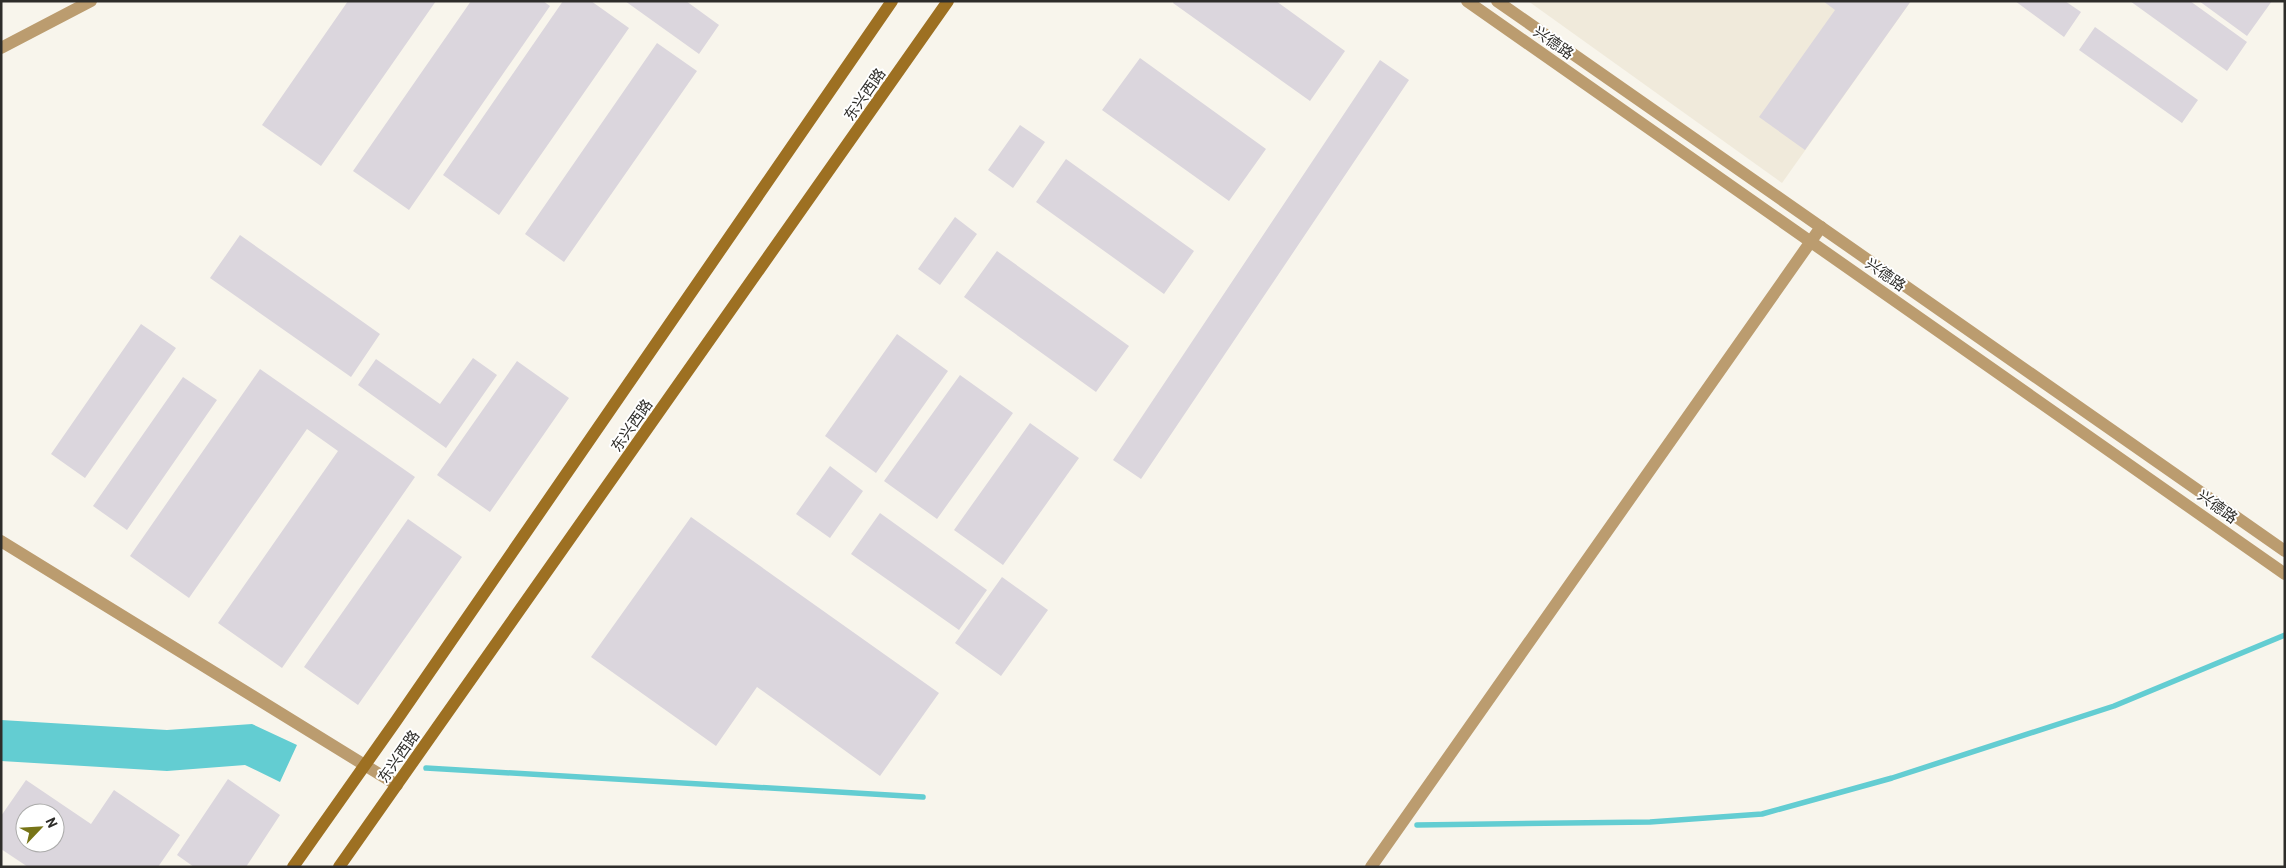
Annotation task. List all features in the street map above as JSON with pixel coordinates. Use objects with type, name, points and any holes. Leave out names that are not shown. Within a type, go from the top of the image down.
[{"type":"main road","name":"东兴西路","points":[[293,867],[892,1]]},
{"type":"main road","name":"东兴西路","points":[[339,867],[948,1]]},
{"type":"street","points":[[1,48],[91,1]]},
{"type":"street","name":"兴德路","points":[[1467,1],[2285,574]]},
{"type":"street","name":"兴德路","points":[[1497,1],[2285,551]]},
{"type":"street","points":[[1371,867],[1820,227]]},
{"type":"street","points":[[1,541],[397,785]]},
{"type":"shaded area","points":[[1528,1],[1911,1],[1782,183]]},
{"type":"water","points":[[1,720],[167,730],[252,724],[297,745],[280,782],[245,765],[167,771],[1,761]]},
{"type":"building","points":[[348,1],[436,1],[321,166],[262,125]]},
{"type":"building","points":[[471,1],[543,1],[550,6],[409,210],[353,171]]},
{"type":"building","points":[[563,1],[591,1],[629,28],[499,215],[443,175]]},
{"type":"building","points":[[625,1],[686,1],[719,25],[699,54]]},
{"type":"building","points":[[1174,1],[1276,1],[1345,51],[1310,101],[1173,3]]},
{"type":"building","points":[[1823,1],[1911,1],[1805,150],[1759,117],[1835,10]]},
{"type":"building","points":[[2015,1],[2065,1],[2081,12],[2064,37]]},
{"type":"building","points":[[2130,1],[2190,1],[2247,42],[2227,71]]},
{"type":"building","points":[[2199,1],[2272,1],[2247,36]]},
{"type":"building","points":[[2095,27],[2198,100],[2182,123],[2079,50]]},
{"type":"building","points":[[657,43],[697,71],[564,262],[525,234]]},
{"type":"building","points":[[1140,58],[1266,149],[1229,201],[1102,110]]},
{"type":"building","points":[[1380,60],[1409,80],[1141,479],[1113,460]]},
{"type":"building","points":[[1020,125],[1045,142],[1013,188],[988,170]]},
{"type":"building","points":[[1066,159],[1194,251],[1164,294],[1036,202]]},
{"type":"building","points":[[955,217],[977,234],[940,285],[918,269]]},
{"type":"building","points":[[240,235],[380,334],[351,377],[210,278]]},
{"type":"building","points":[[997,251],[1129,346],[1096,392],[964,297]]},
{"type":"building","points":[[141,324],[176,348],[85,478],[51,454]]},
{"type":"building","points":[[897,334],[948,371],[876,473],[825,436]]},
{"type":"building","points":[[473,358],[497,375],[446,448],[358,385],[376,359],[440,404]]},
{"type":"building","points":[[517,361],[569,398],[490,512],[437,475]]},
{"type":"building","points":[[260,369],[415,477],[282,668],[218,623],[338,451],[307,429],[189,598],[130,556]]},
{"type":"building","points":[[960,375],[1013,413],[937,519],[884,481]]},
{"type":"building","points":[[183,377],[217,400],[127,530],[93,506]]},
{"type":"building","points":[[1030,423],[1079,458],[1003,565],[954,530]]},
{"type":"building","points":[[830,466],[863,491],[830,538],[796,514]]},
{"type":"building","points":[[880,513],[987,590],[959,630],[851,554]]},
{"type":"building","points":[[691,517],[939,693],[880,776],[757,687],[716,746],[591,657]]},
{"type":"building","points":[[408,519],[462,557],[358,705],[304,667]]},
{"type":"building","points":[[1002,577],[1048,610],[1001,676],[955,643]]},
{"type":"building","points":[[228,779],[280,815],[246,867],[194,867],[177,855]]},
{"type":"building","points":[[26,780],[60,803],[15,803],[15,853],[65,853],[65,806],[91,824],[114,790],[180,835],[158,867],[28,867],[1,849],[1,816]]},
{"type":"waterway","points":[[1417,825],[1650,822],[1762,814],[1892,778],[2114,706],[2285,635]]},
{"type":"waterway","points":[[426,768],[923,797]]}]
